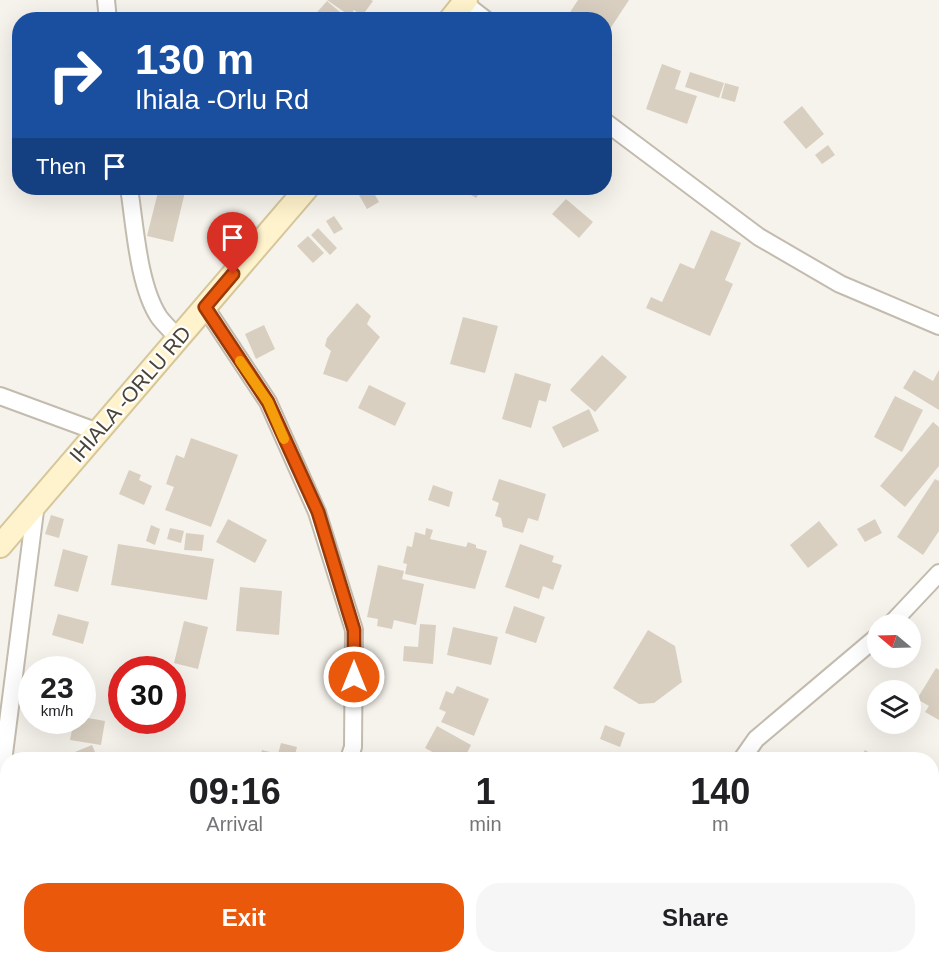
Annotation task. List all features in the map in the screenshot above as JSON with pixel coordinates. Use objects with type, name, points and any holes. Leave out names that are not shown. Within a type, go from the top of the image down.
[{"type":"main road","name":"IHIALA -ORLU RD","points":[[0,546],[301,195]]},
{"type":"street","points":[[612,127],[759,237],[840,284],[939,326]]},
{"type":"street","points":[[130,195],[135,235],[145,279],[158,315],[178,338]]},
{"type":"street","points":[[205,307],[268,402],[318,512],[354,630],[351,752]]},
{"type":"street","points":[[0,396],[98,432]]},
{"type":"street","points":[[4,752],[36,503]]},
{"type":"street","points":[[900,614],[939,573]]},
{"type":"street","points":[[747,752],[756,739],[867,645]]},
{"type":"building","points":[[327,0],[373,1],[365,12],[354,10],[344,12]]},
{"type":"building","points":[[578,0],[629,0],[612,26],[612,12],[570,12]]},
{"type":"building","points":[[327,1],[340,12],[317,12]]},
{"type":"building","points":[[662,64],[681,71],[675,89],[697,96],[687,124],[646,109]]},
{"type":"building","points":[[690,72],[724,83],[719,98],[685,87]]},
{"type":"building","points":[[725,83],[739,87],[735,102],[721,98]]},
{"type":"building","points":[[802,106],[824,134],[806,149],[783,122]]},
{"type":"building","points":[[828,145],[835,155],[822,164],[815,155]]},
{"type":"building","points":[[157,195],[184,195],[173,242],[147,236]]},
{"type":"building","points":[[359,195],[375,195],[379,202],[367,209]]},
{"type":"building","points":[[566,199],[593,222],[579,238],[552,214]]},
{"type":"building","points":[[334,216],[343,229],[334,234],[326,221]]},
{"type":"building","points":[[318,228],[337,248],[330,255],[311,235]]},
{"type":"building","points":[[711,230],[741,243],[725,280],[733,284],[710,336],[646,308],[651,297],[662,302],[680,263],[694,269]]},
{"type":"building","points":[[308,236],[324,253],[313,263],[297,246]]},
{"type":"building","points":[[357,303],[371,316],[367,324],[380,337],[347,382],[323,374],[331,351],[325,346],[327,338]]},
{"type":"building","points":[[463,317],[498,326],[485,373],[450,364]]},
{"type":"building","points":[[264,325],[275,349],[256,359],[245,334]]},
{"type":"building","points":[[602,355],[627,377],[595,412],[570,390]]},
{"type":"building","points":[[914,370],[933,381],[939,370],[939,410],[903,388]]},
{"type":"building","points":[[515,373],[551,384],[546,402],[539,400],[531,428],[502,419]]},
{"type":"building","points":[[369,385],[406,403],[395,426],[358,408]]},
{"type":"building","points":[[895,396],[923,410],[902,452],[874,437]]},
{"type":"building","points":[[589,409],[599,431],[563,448],[552,427]]},
{"type":"building","points":[[933,422],[939,427],[939,466],[905,507],[880,486]]},
{"type":"building","points":[[191,438],[238,455],[211,527],[165,510],[174,487],[166,484],[176,455],[184,458]]},
{"type":"building","points":[[129,470],[141,475],[139,480],[152,486],[144,505],[119,494]]},
{"type":"building","points":[[499,479],[546,494],[538,521],[528,518],[523,533],[503,527],[501,518],[495,516],[499,503],[492,500]]},
{"type":"building","points":[[935,479],[939,481],[939,531],[923,555],[897,537]]},
{"type":"building","points":[[433,485],[453,492],[449,507],[428,500]]},
{"type":"building","points":[[51,515],[64,519],[59,538],[45,534]]},
{"type":"building","points":[[228,519],[267,540],[255,563],[216,542]]},
{"type":"building","points":[[875,519],[882,533],[865,542],[857,529]]},
{"type":"building","points":[[819,521],[838,545],[808,568],[790,545]]},
{"type":"building","points":[[151,525],[160,529],[155,545],[146,541]]},
{"type":"building","points":[[170,528],[184,531],[181,543],[167,539]]},
{"type":"building","points":[[426,528],[433,530],[430,539],[466,547],[468,542],[476,545],[476,548],[487,551],[475,589],[405,574],[407,564],[403,563],[407,546],[412,547],[415,532],[425,535]]},
{"type":"building","points":[[186,533],[204,535],[202,551],[184,550]]},
{"type":"building","points":[[118,544],[214,559],[207,600],[111,585]]},
{"type":"building","points":[[520,544],[554,556],[552,562],[562,565],[553,590],[543,586],[539,599],[505,587]]},
{"type":"building","points":[[63,549],[88,556],[78,592],[54,586]]},
{"type":"building","points":[[378,565],[404,571],[402,579],[424,584],[416,625],[394,620],[392,629],[377,626],[378,619],[367,617]]},
{"type":"building","points":[[240,587],[282,591],[279,635],[236,631]]},
{"type":"building","points":[[514,606],[545,617],[536,643],[505,633]]},
{"type":"building","points":[[58,614],[89,622],[83,644],[52,635]]},
{"type":"building","points":[[184,621],[208,627],[198,669],[186,666],[186,656],[176,656]]},
{"type":"building","points":[[420,624],[436,625],[433,664],[403,661],[404,646],[418,647]]},
{"type":"building","points":[[453,627],[498,637],[491,665],[447,655]]},
{"type":"building","points":[[648,630],[675,646],[682,682],[654,703],[639,704],[613,688]]},
{"type":"building","points":[[936,668],[939,670],[939,720],[925,712],[929,706],[921,701],[921,692]]},
{"type":"building","points":[[457,686],[489,699],[474,736],[441,722],[446,712],[439,709],[446,691],[453,694]]},
{"type":"building","points":[[96,719],[105,721],[101,745],[70,740],[71,734],[96,734]]},
{"type":"building","points":[[605,725],[625,733],[620,747],[600,739]]},
{"type":"building","points":[[437,726],[471,745],[468,752],[432,752],[425,748]]},
{"type":"building","points":[[281,743],[297,747],[296,752],[279,752]]},
{"type":"building","points":[[92,745],[95,752],[75,752]]},
{"type":"slow traffic","points":[[240,361],[268,402],[284,439]]},
{"type":"route","points":[[233,274],[205,307],[268,402],[318,512],[354,630],[354,677]]}]
